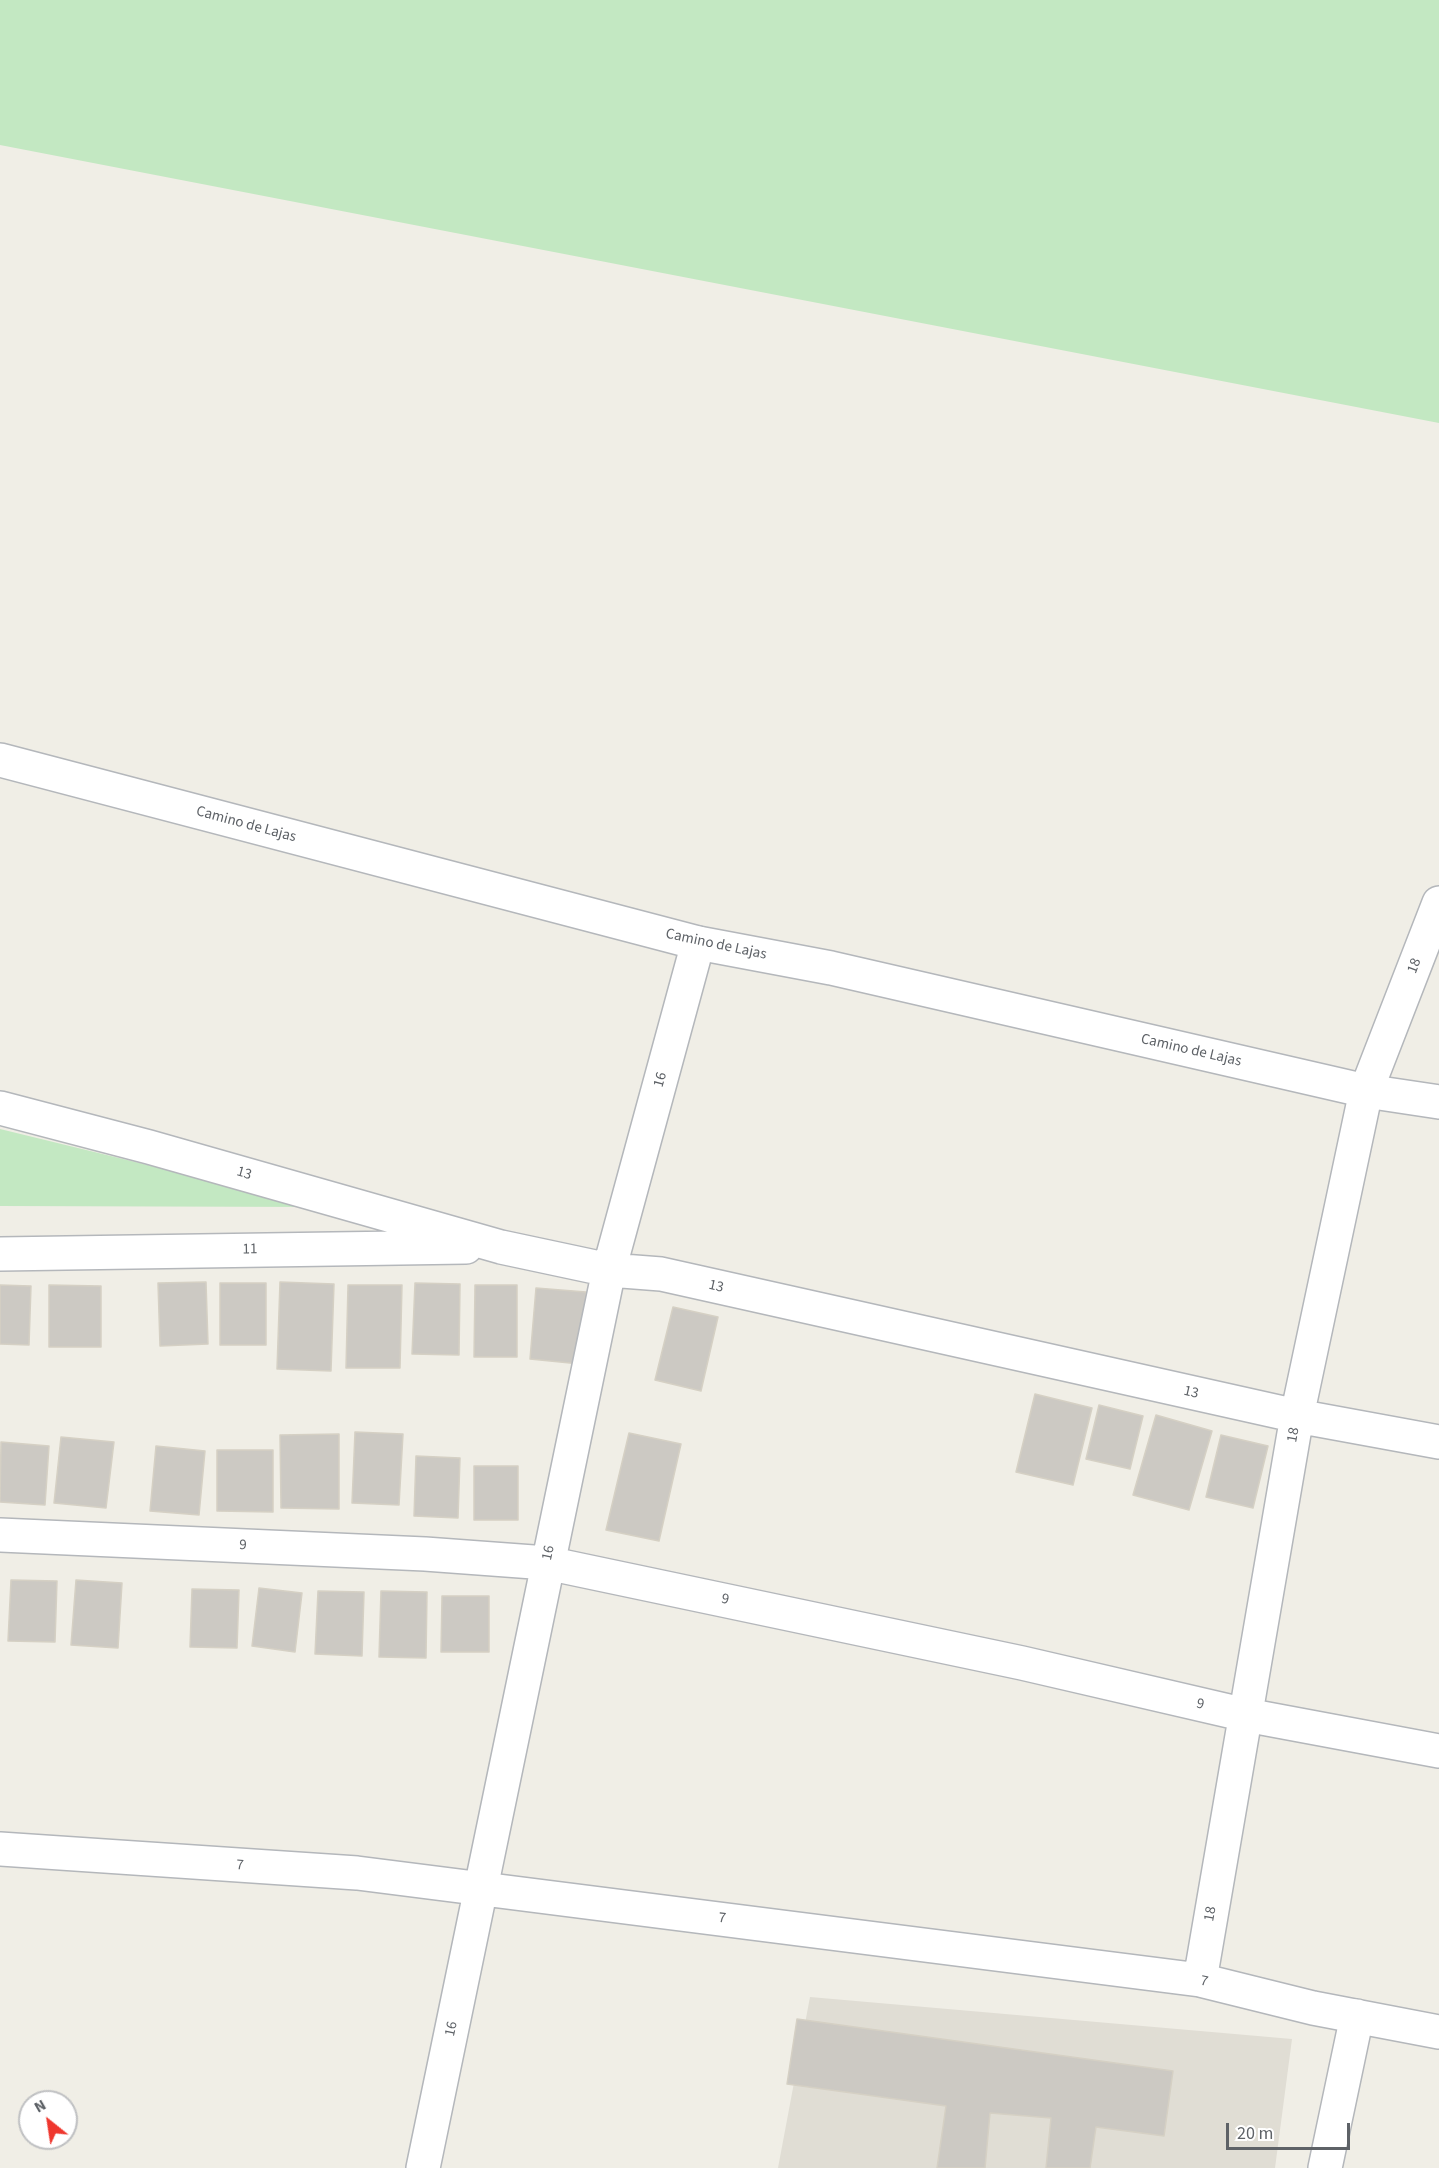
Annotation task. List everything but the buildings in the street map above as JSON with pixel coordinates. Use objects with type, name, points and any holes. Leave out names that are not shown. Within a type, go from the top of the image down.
[{"type":"street","name":"Camino de Lajas","points":[[0,760],[698,943],[831,968],[1366,1091],[1439,1102]]},
{"type":"street","name":"18","points":[[1200,1980],[1297,1416],[1366,1091],[1439,903]]},
{"type":"street","name":"16","points":[[423,2168],[609,1270],[698,943]]},
{"type":"street","name":"13","points":[[0,1108],[150,1147],[501,1247],[609,1270],[661,1274],[1297,1416],[1439,1442]]},
{"type":"street","name":"11","points":[[0,1254],[501,1247]]},
{"type":"street","name":"9","points":[[0,1535],[425,1554],[547,1563],[1023,1662],[1246,1715],[1439,1750]]},
{"type":"street","name":"7","points":[[0,1849],[357,1874],[482,1888],[1200,1980],[1313,2008],[1439,2032]]},
{"type":"street","points":[[1325,2168],[1357,2016]]},
{"type":"shaded area","points":[[810,1997],[1292,2039],[1275,2168],[778,2168]]},
{"type":"green space","points":[[0,0],[1439,0],[1439,423],[0,145]]},
{"type":"green space","points":[[0,1129],[320,1207],[0,1206]]}]
